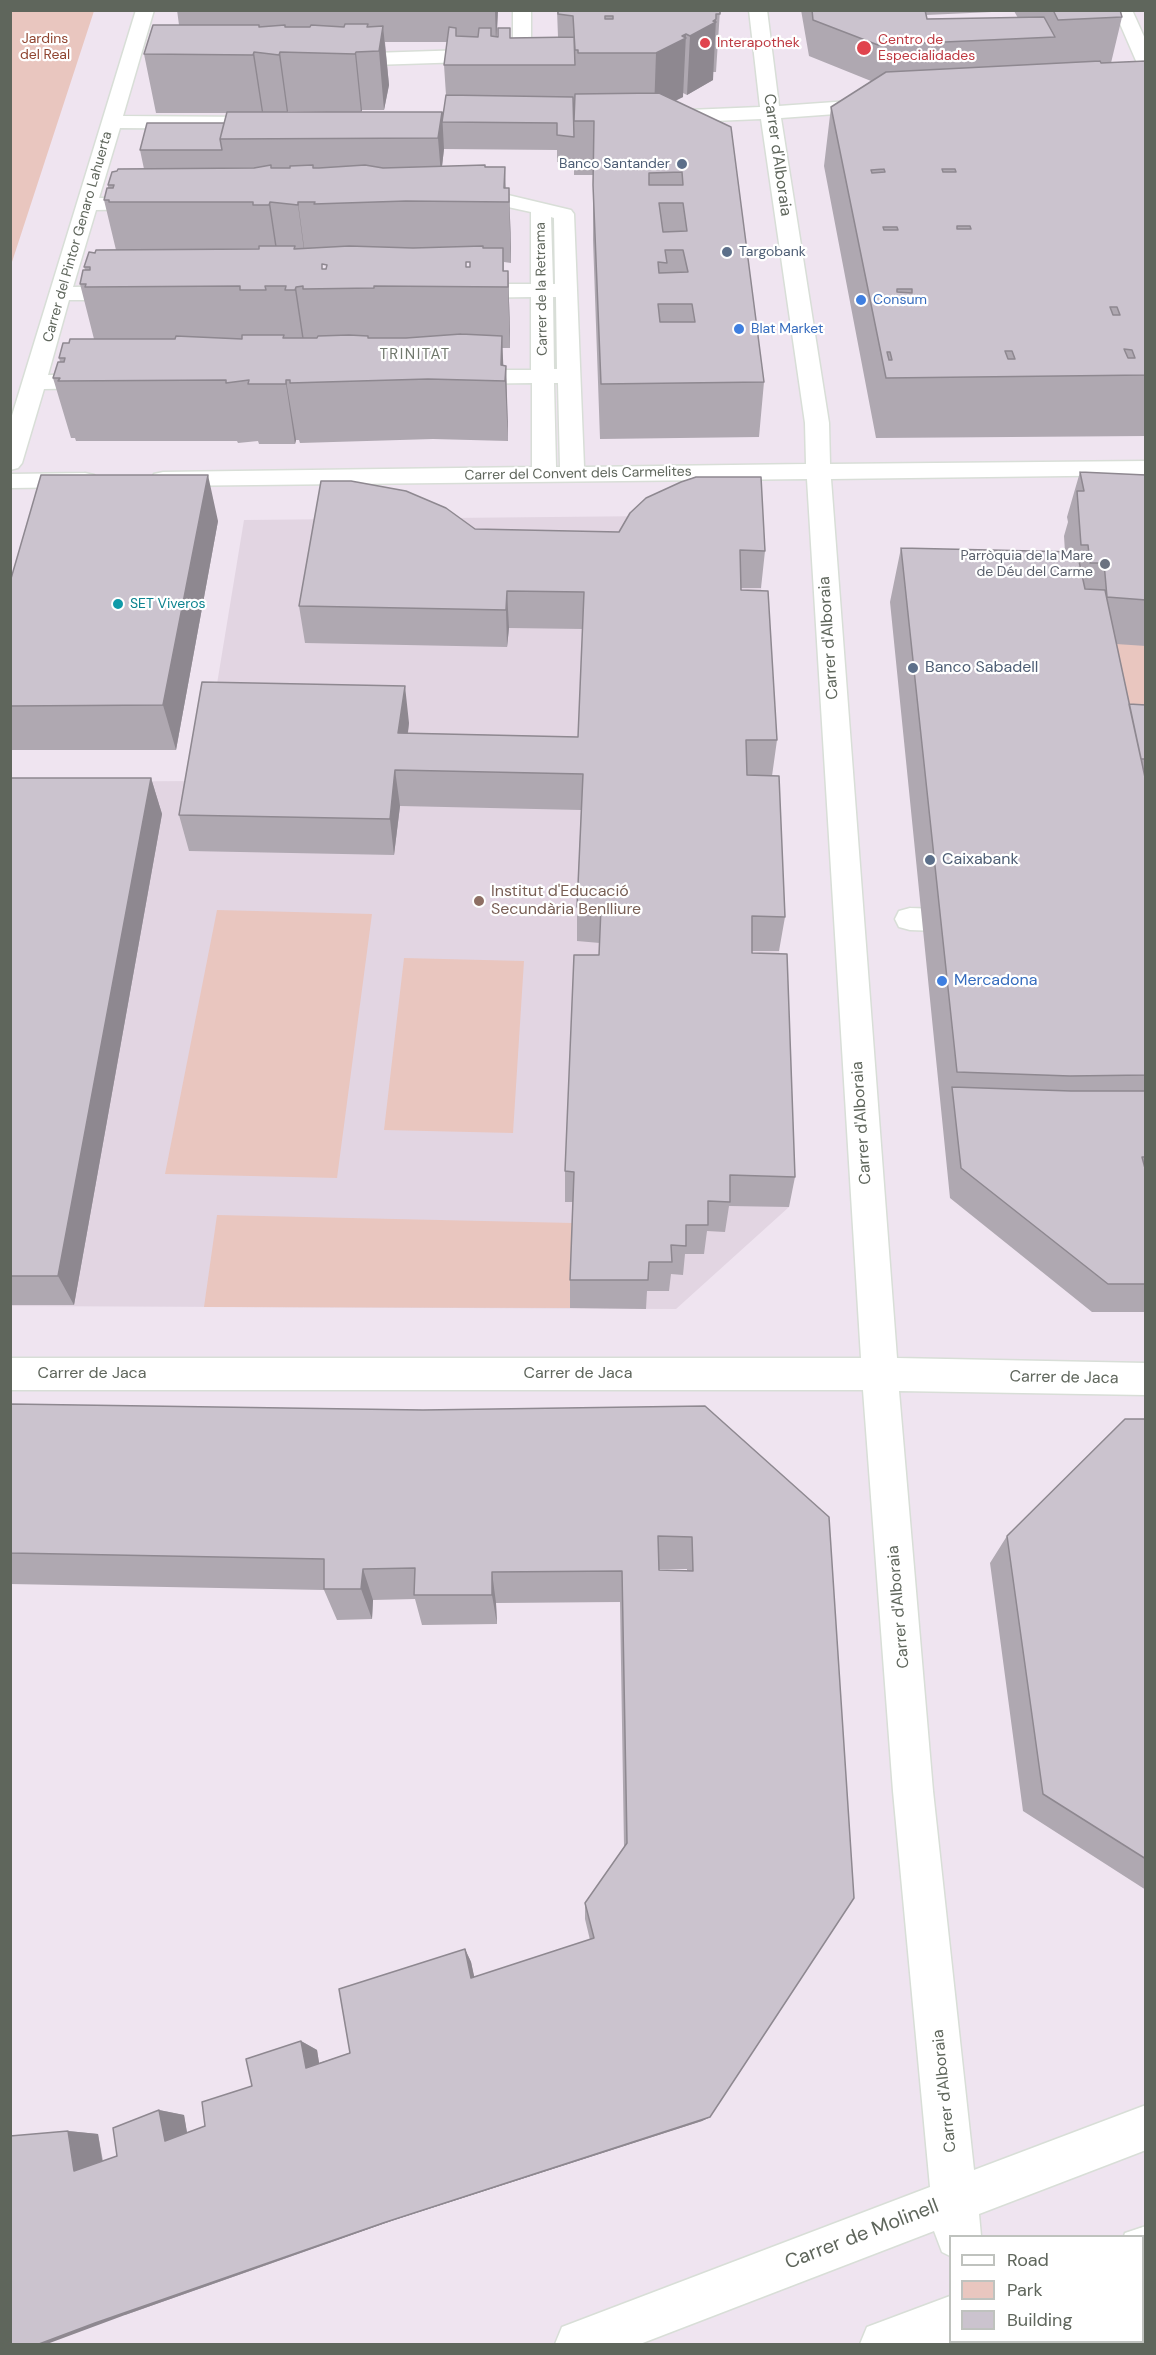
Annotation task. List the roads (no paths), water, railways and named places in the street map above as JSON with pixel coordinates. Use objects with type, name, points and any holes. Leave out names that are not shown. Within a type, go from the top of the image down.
[{"type":"street","name":"Carrer del Pintor Genaro Lahuerta","points":[[10,464],[112,122],[141,60],[146,10]]},
{"type":"street","points":[[322,60],[505,53],[522,45],[522,10]]},
{"type":"street","name":"Carrer d'Alboraia","points":[[758,10],[770,112],[817,423],[818,471],[880,1374],[914,1791],[957,2218]]},
{"type":"street","points":[[1122,10],[1146,63]]},
{"type":"street","points":[[643,117],[706,117],[899,104]]},
{"type":"street","points":[[112,122],[269,123]]},
{"type":"street","points":[[449,201],[508,201],[541,208]]},
{"type":"street","points":[[88,204],[167,203]]},
{"type":"street","name":"Carrer de la Retrama","points":[[544,475],[541,208],[564,214],[572,475]]},
{"type":"street","points":[[447,284],[566,284]]},
{"type":"street","points":[[63,286],[140,285]]},
{"type":"street","points":[[439,371],[569,370]]},
{"type":"street","points":[[37,375],[116,374]]},
{"type":"street","name":"Carrer del Convent dels Carmelites","points":[[10,482],[1146,468]]},
{"type":"street","points":[[910,919],[993,921]]},
{"type":"street","name":"Carrer de Jaca","points":[[10,1374],[880,1374],[1146,1379]]},
{"type":"street","name":"Carrer de Molinell","points":[[579,2344],[957,2218],[1146,2127]]},
{"type":"street","points":[[884,2344],[949,2321]]},
{"type":"place","name":"Interapothek","points":[[705,43]]},
{"type":"place","name":"Centro de Especialidades","points":[[864,48]]},
{"type":"place","name":"Banco Santander","points":[[682,164]]},
{"type":"place","name":"Targobank","points":[[727,252]]},
{"type":"place","name":"Consum","points":[[861,300]]},
{"type":"place","name":"Blat Market","points":[[739,329]]},
{"type":"place","name":"Parròquia de la Mare de Déu del Carme","points":[[1105,564]]},
{"type":"place","name":"SET Viveros","points":[[118,604]]},
{"type":"place","name":"Banco Sabadell","points":[[913,668]]},
{"type":"place","name":"Caixabank","points":[[930,860]]},
{"type":"place","name":"Institut d'Educació Secundària Benlliure","points":[[479,901]]},
{"type":"place","name":"Mercadona","points":[[942,981]]},
{"type":"district","name":"TRINITAT","points":[[415,355]]},
{"type":"park label","name":"Jardins del Real","points":[[45,47]]}]
